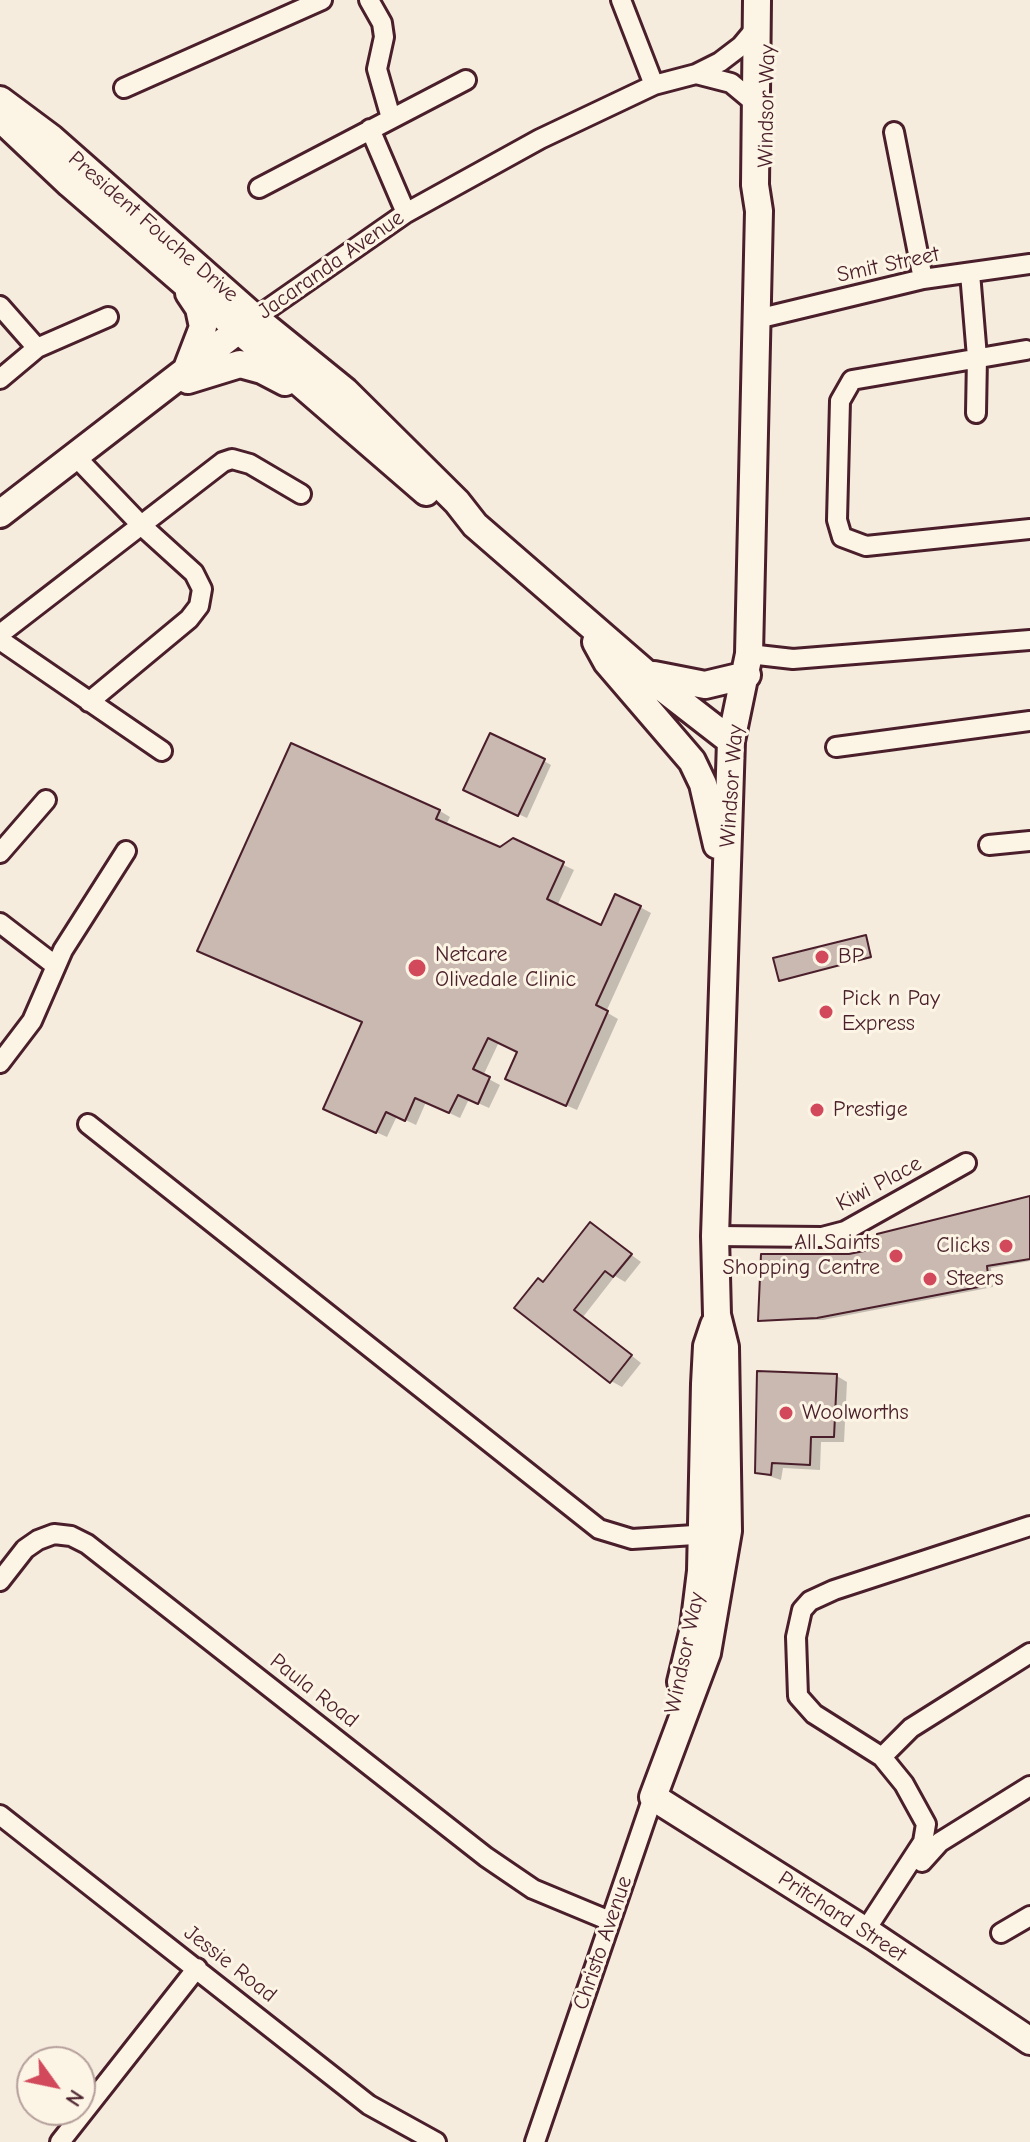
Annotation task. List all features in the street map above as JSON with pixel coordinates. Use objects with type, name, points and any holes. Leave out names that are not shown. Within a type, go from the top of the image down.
[{"type":"street","points":[[124,88],[322,0]]},
{"type":"street","points":[[369,0],[382,23],[384,37],[377,69],[391,118]]},
{"type":"street","name":"Windsor Way","points":[[670,1744],[668,1728],[716,1533],[705,1384],[707,1346],[717,1315],[715,1236],[731,741],[748,664],[759,211],[755,185],[757,0]]},
{"type":"street","name":"Windsor Way","points":[[759,211],[765,184],[770,0]]},
{"type":"street","points":[[626,2],[654,85]]},
{"type":"street","name":"Jacaranda Avenue","points":[[0,514],[247,324],[406,213],[540,139],[654,85],[696,74],[733,53],[756,28]]},
{"type":"street","points":[[696,74],[731,83],[755,103]]},
{"type":"street","points":[[259,188],[466,80]]},
{"type":"street","name":"President Fouche Drive","points":[[0,100],[51,138],[247,324],[329,409],[450,512],[475,525]]},
{"type":"street","name":"President Fouche Drive","points":[[0,118],[166,268],[372,415],[457,502],[475,525],[646,674],[731,741]]},
{"type":"street","points":[[370,129],[406,213]]},
{"type":"street","points":[[894,132],[923,279]]},
{"type":"street","name":"Smit Street","points":[[757,319],[923,279],[1030,264]]},
{"type":"street","points":[[166,268],[194,300],[203,318],[201,338],[186,370]]},
{"type":"street","points":[[970,273],[977,357],[976,413]]},
{"type":"street","points":[[0,306],[37,348]]},
{"type":"street","points":[[0,379],[37,348],[108,317]]},
{"type":"street","points":[[1026,350],[866,375],[847,386],[840,401],[839,529],[849,543],[866,546],[1030,529]]},
{"type":"street","points":[[156,393],[217,368],[240,364],[272,374],[329,409]]},
{"type":"street","points":[[75,456],[141,525],[194,573],[202,598],[189,619],[89,702]]},
{"type":"street","points":[[0,634],[214,467],[232,459],[250,464],[301,494]]},
{"type":"street","points":[[586,622],[607,662],[692,761],[703,784],[725,887]]},
{"type":"street","points":[[0,640],[162,751]]},
{"type":"street","points":[[646,674],[705,685],[748,664],[1030,640]]},
{"type":"street","points":[[836,747],[1030,721]]},
{"type":"street","points":[[0,853],[46,800]]},
{"type":"street","points":[[989,845],[1030,841]]},
{"type":"street","points":[[0,1063],[32,1021],[56,966],[126,851]]},
{"type":"street","points":[[0,923],[56,966]]},
{"type":"street","points":[[88,1124],[599,1529],[632,1539],[716,1533]]},
{"type":"street","name":"Kiwi Place","points":[[715,1236],[822,1237],[845,1231],[966,1163]]},
{"type":"street","points":[[923,1852],[926,1824],[904,1784],[882,1757],[814,1714],[798,1696],[796,1637],[802,1610],[810,1601],[834,1590],[1030,1526]]},
{"type":"street","name":"Paula Road","points":[[0,1581],[25,1549],[38,1540],[54,1534],[71,1536],[87,1544],[486,1857],[533,1889],[610,1921]]},
{"type":"street","points":[[882,1757],[911,1728],[1030,1653]]},
{"type":"street","name":"Christo Avenue","points":[[535,2142],[670,1744]]},
{"type":"street","points":[[870,1934],[923,1852],[1030,1786]]},
{"type":"street","name":"Pritchard Street","points":[[653,1797],[870,1934],[1030,2041]]},
{"type":"street","name":"Jessie Road","points":[[0,1815],[369,2105],[436,2142]]},
{"type":"street","points":[[926,1824],[960,1829]]},
{"type":"street","points":[[1001,1933],[1030,1916]]},
{"type":"street","points":[[60,2142],[197,1968]]},
{"type":"building","points":[[490,733],[545,759],[518,816],[463,790]]},
{"type":"building","points":[[291,743],[440,810],[436,819],[500,847],[513,838],[564,862],[547,899],[601,925],[615,894],[641,906],[596,1005],[608,1011],[566,1106],[505,1079],[517,1052],[488,1038],[473,1069],[490,1077],[478,1104],[458,1095],[449,1113],[415,1098],[405,1121],[386,1112],[376,1133],[323,1109],[362,1022],[197,951]]},
{"type":"building","points":[[866,935],[871,957],[779,981],[773,958]]},
{"type":"building","name":"All Saints Shopping Centre","points":[[1030,1196],[1030,1259],[987,1266],[989,1285],[817,1318],[758,1321],[761,1254],[849,1254],[879,1248],[877,1234]]},
{"type":"building","points":[[590,1222],[632,1254],[613,1277],[605,1271],[574,1310],[632,1355],[610,1383],[514,1308],[538,1278],[543,1282]]},
{"type":"building","points":[[757,1371],[837,1374],[834,1437],[811,1437],[810,1465],[772,1463],[771,1475],[755,1473]]},
{"type":"place","name":"BP","points":[[822,957]]},
{"type":"place","name":"Netcare Olivedale Clinic","points":[[417,968]]},
{"type":"place","name":"Pick n Pay Express","points":[[826,1012]]},
{"type":"place","name":"Prestige","points":[[817,1110]]},
{"type":"place","name":"Clicks","points":[[1006,1246]]},
{"type":"place","name":"All Saints Shopping Centre","points":[[896,1256]]},
{"type":"place","name":"Steers","points":[[930,1279]]},
{"type":"place","name":"Woolworths","points":[[786,1413]]}]
